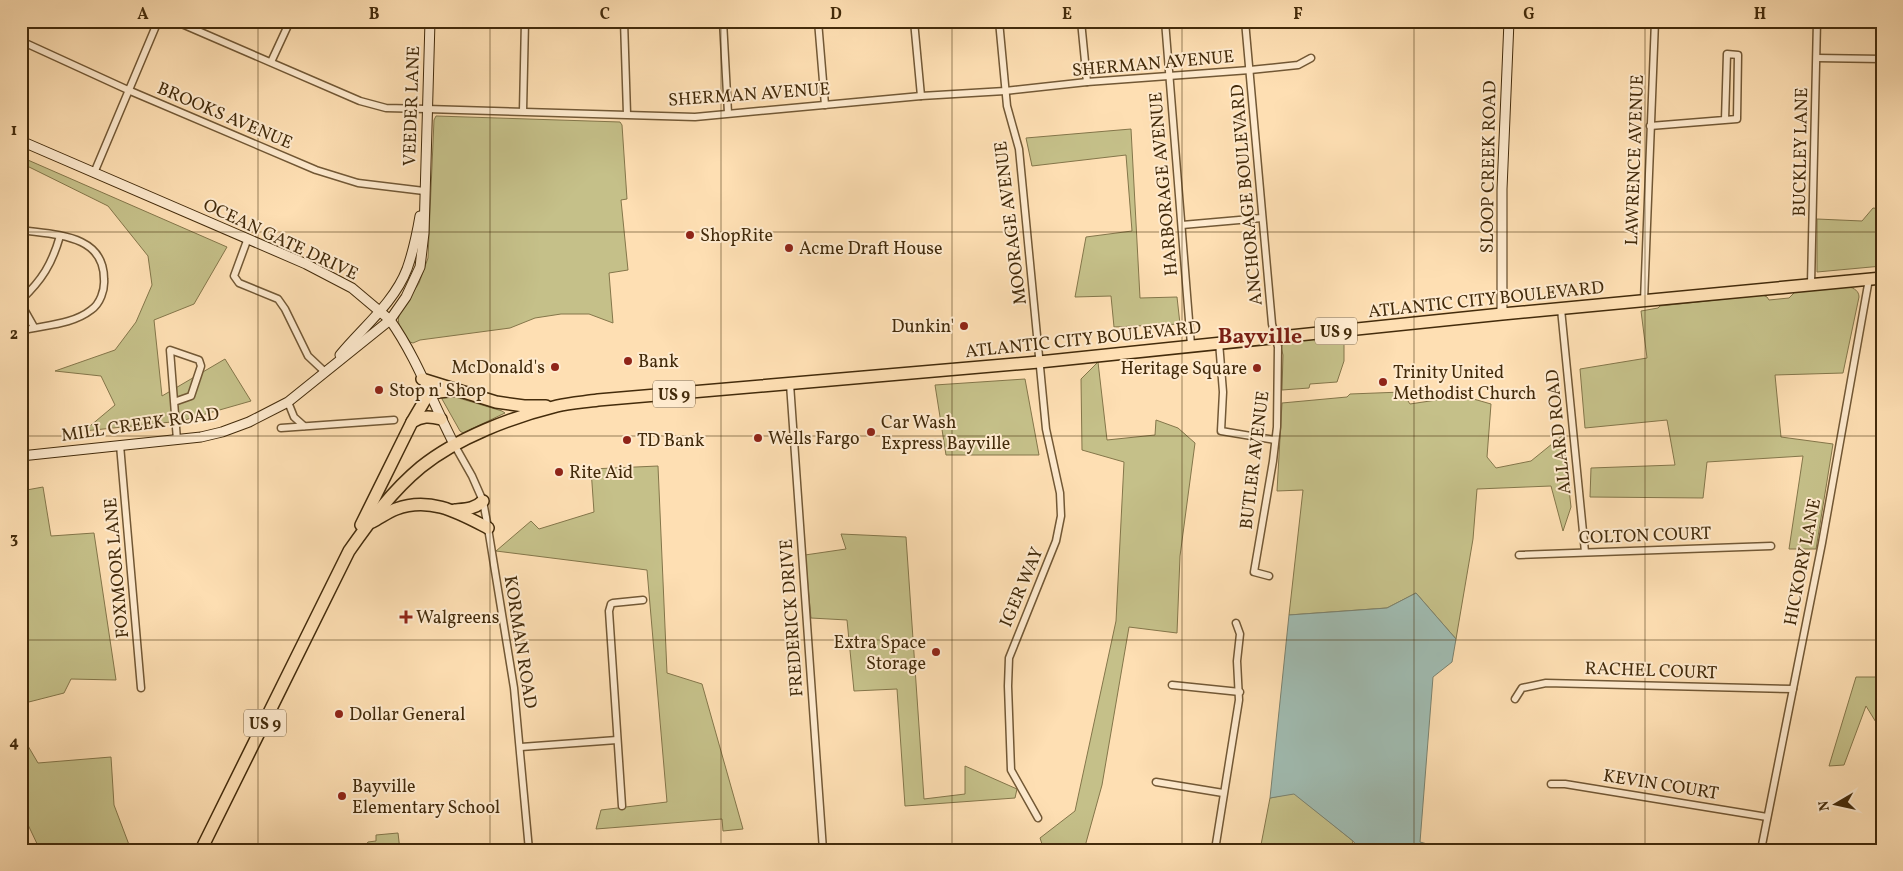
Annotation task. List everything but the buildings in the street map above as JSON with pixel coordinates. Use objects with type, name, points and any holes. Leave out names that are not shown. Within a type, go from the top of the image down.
[{"type":"highway","name":"ATLANTIC CITY BOULEVARD","points":[[557,406],[598,400],[1040,362],[1219,342],[1882,278]]},
{"type":"highway","points":[[422,379],[510,404],[557,406]]},
{"type":"highway","points":[[349,551],[428,393],[458,390]]},
{"type":"highway","name":"US 9","points":[[201,850],[349,551],[388,498],[422,466],[455,446],[513,419],[557,406]]},
{"type":"highway","points":[[412,422],[422,417],[432,416],[441,419]]},
{"type":"highway","points":[[453,510],[469,509],[478,506],[483,501]]},
{"type":"highway","points":[[368,524],[396,509],[414,504],[431,504],[453,510],[488,528]]},
{"type":"street","points":[[94,173],[158,21]]},
{"type":"street","name":"SHERMAN AVENUE","points":[[175,21],[374,106],[427,110],[523,111],[695,117],[825,104],[1250,70],[1298,65],[1310,58]]},
{"type":"street","points":[[272,62],[290,21]]},
{"type":"street","name":"VEEDER LANE","points":[[390,320],[406,298],[420,267],[424,233],[430,21]]},
{"type":"street","points":[[523,111],[525,21]]},
{"type":"street","points":[[624,21],[627,114]]},
{"type":"street","points":[[722,21],[728,113]]},
{"type":"street","points":[[818,21],[825,104]]},
{"type":"street","points":[[914,21],[921,96]]},
{"type":"street","name":"MOORAGE AVENUE","points":[[999,21],[1007,106],[1019,150],[1040,362]]},
{"type":"street","points":[[1081,21],[1087,82]]},
{"type":"street","name":"HARBORAGE AVENUE","points":[[1165,21],[1191,345]]},
{"type":"street","name":"ANCHORAGE BOULEVARD","points":[[1245,21],[1272,324],[1275,337]]},
{"type":"street","name":"SLOOP CREEK ROAD","points":[[1502,314],[1502,189],[1509,21]]},
{"type":"street","name":"LAWRENCE AVENUE","points":[[1644,301],[1655,21]]},
{"type":"street","name":"BUCKLEY LANE","points":[[1812,284],[1817,21]]},
{"type":"street","name":"BROOKS AVENUE","points":[[21,41],[128,90],[316,170],[358,183],[424,191]]},
{"type":"street","points":[[1650,126],[1725,120],[1737,119],[1738,55],[1727,54],[1725,120]]},
{"type":"street","points":[[1817,58],[1882,59]]},
{"type":"street","name":"OCEAN GATE DRIVE","points":[[21,141],[248,238],[352,288],[390,320],[409,350],[455,446]]},
{"type":"street","name":"VEEDER LANE","points":[[380,311],[394,292],[406,270],[416,236],[424,191]]},
{"type":"street","points":[[1182,225],[1262,218]]},
{"type":"street","points":[[21,230],[75,239],[93,249],[103,267],[104,287],[100,298],[92,310],[68,320],[21,331]]},
{"type":"street","points":[[21,300],[46,273],[55,254],[60,236]]},
{"type":"street","points":[[248,238],[234,276],[239,283],[278,299],[285,309],[308,356],[327,370]]},
{"type":"street","name":"HICKORY LANE","points":[[1761,850],[1870,279]]},
{"type":"street","points":[[21,304],[34,327]]},
{"type":"street","name":"ALLARD ROAD","points":[[1561,309],[1585,552]]},
{"type":"street","name":"MILL CREEK ROAD","points":[[327,370],[351,341],[380,311]]},
{"type":"street","name":"MILL CREEK ROAD","points":[[21,456],[177,440],[222,432],[250,422],[288,402],[390,320]]},
{"type":"street","name":"BUTLER AVENUE","points":[[1269,576],[1254,572],[1275,440],[1278,396],[1278,347],[1275,337]]},
{"type":"street","points":[[1219,342],[1223,392],[1221,431],[1275,440]]},
{"type":"street","points":[[174,402],[191,396],[201,366],[200,360],[170,350],[173,394],[177,440]]},
{"type":"street","name":"IGER WAY","points":[[1038,818],[1011,770],[1008,686],[1009,658],[1056,541],[1060,526],[1060,493],[1046,429],[1040,362]]},
{"type":"street","name":"FREDERICK DRIVE","points":[[790,384],[823,850]]},
{"type":"street","points":[[288,402],[294,417],[304,426]]},
{"type":"street","points":[[281,428],[394,420]]},
{"type":"street","name":"FOXMOOR LANE","points":[[120,445],[141,688]]},
{"type":"street","name":"KORMAN ROAD","points":[[455,446],[472,476],[483,501],[488,528],[514,688],[521,747],[529,850]]},
{"type":"street","name":"COLTON COURT","points":[[1519,555],[1771,546]]},
{"type":"street","points":[[622,806],[609,611],[613,603],[643,600]]},
{"type":"street","points":[[1215,850],[1240,692],[1238,661],[1240,634],[1236,623]]},
{"type":"street","name":"RACHEL COURT","points":[[1514,699],[1522,688],[1553,683],[1793,689]]},
{"type":"street","points":[[1172,685],[1240,692]]},
{"type":"street","points":[[521,747],[617,740]]},
{"type":"street","points":[[1156,782],[1224,793]]},
{"type":"street","name":"KEVIN COURT","points":[[1551,784],[1565,784],[1767,817]]},
{"type":"shaded area","points":[[436,116],[620,122],[622,125],[627,199],[621,200],[628,270],[609,273],[613,323],[589,314],[561,314],[535,318],[510,328],[410,342],[401,329],[398,319],[419,283],[428,258],[434,120]]},
{"type":"shaded area","points":[[1131,129],[1140,298],[1177,297],[1180,324],[1114,327],[1111,296],[1075,297],[1086,237],[1132,231],[1126,155],[1032,166],[1026,138]]},
{"type":"shaded area","points":[[21,157],[227,247],[194,304],[154,320],[162,396],[225,359],[251,401],[181,421],[84,431],[115,405],[101,376],[55,371],[115,350],[136,322],[152,285],[148,256],[108,206],[21,163]]},
{"type":"shaded area","points":[[1873,208],[1882,209],[1882,266],[1817,272],[1817,219],[1862,221]]},
{"type":"shaded area","points":[[1849,287],[1856,290],[1859,297],[1843,373],[1775,375],[1781,437],[1833,444],[1816,549],[1789,549],[1803,456],[1707,462],[1703,498],[1590,497],[1591,468],[1675,465],[1667,420],[1585,428],[1580,369],[1647,358],[1641,311],[1660,306],[1763,295],[1769,300],[1789,298],[1795,292]]},
{"type":"shaded area","points":[[1344,336],[1344,361],[1337,382],[1310,384],[1309,388],[1282,390],[1283,355],[1281,347],[1285,342]]},
{"type":"shaded area","points":[[1098,362],[1107,440],[1155,435],[1156,420],[1178,428],[1195,443],[1180,556],[1177,633],[1129,627],[1102,785],[1084,850],[1044,850],[1040,838],[1075,811],[1116,621],[1124,462],[1082,450],[1081,379]]},
{"type":"shaded area","points":[[1025,379],[1039,455],[946,455],[935,385]]},
{"type":"shaded area","points":[[1402,392],[1410,404],[1463,396],[1491,404],[1487,457],[1496,468],[1531,461],[1563,435],[1571,507],[1563,531],[1551,486],[1477,489],[1473,539],[1456,639],[1416,593],[1387,608],[1289,615],[1303,490],[1277,491],[1282,403],[1347,397],[1350,394]]},
{"type":"shaded area","points":[[452,396],[505,413],[463,433],[460,431],[442,399],[442,397]]},
{"type":"shaded area","points":[[658,466],[667,673],[702,684],[743,829],[723,831],[722,819],[596,829],[601,810],[667,802],[647,570],[496,551],[531,521],[539,529],[594,512],[591,469]]},
{"type":"shaded area","points":[[43,487],[51,536],[94,533],[116,680],[71,679],[64,693],[21,704],[21,491]]},
{"type":"shaded area","points":[[841,534],[906,537],[924,799],[965,794],[965,766],[1017,789],[1015,798],[905,806],[897,689],[854,691],[847,620],[811,618],[805,555],[846,549]]},
{"type":"shaded area","points":[[1856,677],[1882,677],[1882,732],[1866,706],[1844,765],[1829,766]]},
{"type":"shaded area","points":[[21,734],[38,763],[111,757],[114,805],[131,850],[40,850],[21,810]]},
{"type":"shaded area","points":[[1294,793],[1353,841],[1351,850],[1260,850],[1270,798]]},
{"type":"shaded area","points":[[398,833],[400,850],[362,850],[368,842],[376,841],[376,835]]},
{"type":"water","points":[[1416,593],[1456,639],[1452,662],[1433,677],[1420,842],[1431,845],[1430,850],[1361,850],[1353,841],[1294,794],[1270,798],[1289,615],[1387,608]]},
{"type":"place","name":"ShopRite","points":[[690,235]]},
{"type":"place","name":"Acme Draft House","points":[[789,248]]},
{"type":"place","name":"Dunkin'","points":[[964,326]]},
{"type":"place","name":"Bank","points":[[628,361]]},
{"type":"place","name":"McDonald's","points":[[555,367]]},
{"type":"place","name":"Heritage Square","points":[[1257,368]]},
{"type":"place","name":"Trinity United Methodist Church","points":[[1383,382]]},
{"type":"place","name":"Stop n' Shop","points":[[379,390]]},
{"type":"place","name":"Car Wash Express Bayville","points":[[871,432]]},
{"type":"place","name":"Wells Fargo","points":[[758,438]]},
{"type":"place","name":"TD Bank","points":[[627,440]]},
{"type":"place","name":"Rite Aid","points":[[559,472]]},
{"type":"place","name":"Walgreens","points":[[406,617]]},
{"type":"place","name":"Extra Space Storage","points":[[936,652]]},
{"type":"place","name":"Dollar General","points":[[339,714]]},
{"type":"place","name":"Bayville Elementary School","points":[[342,796]]},
{"type":"district","name":"Bayville","points":[[1260,335]]}]
